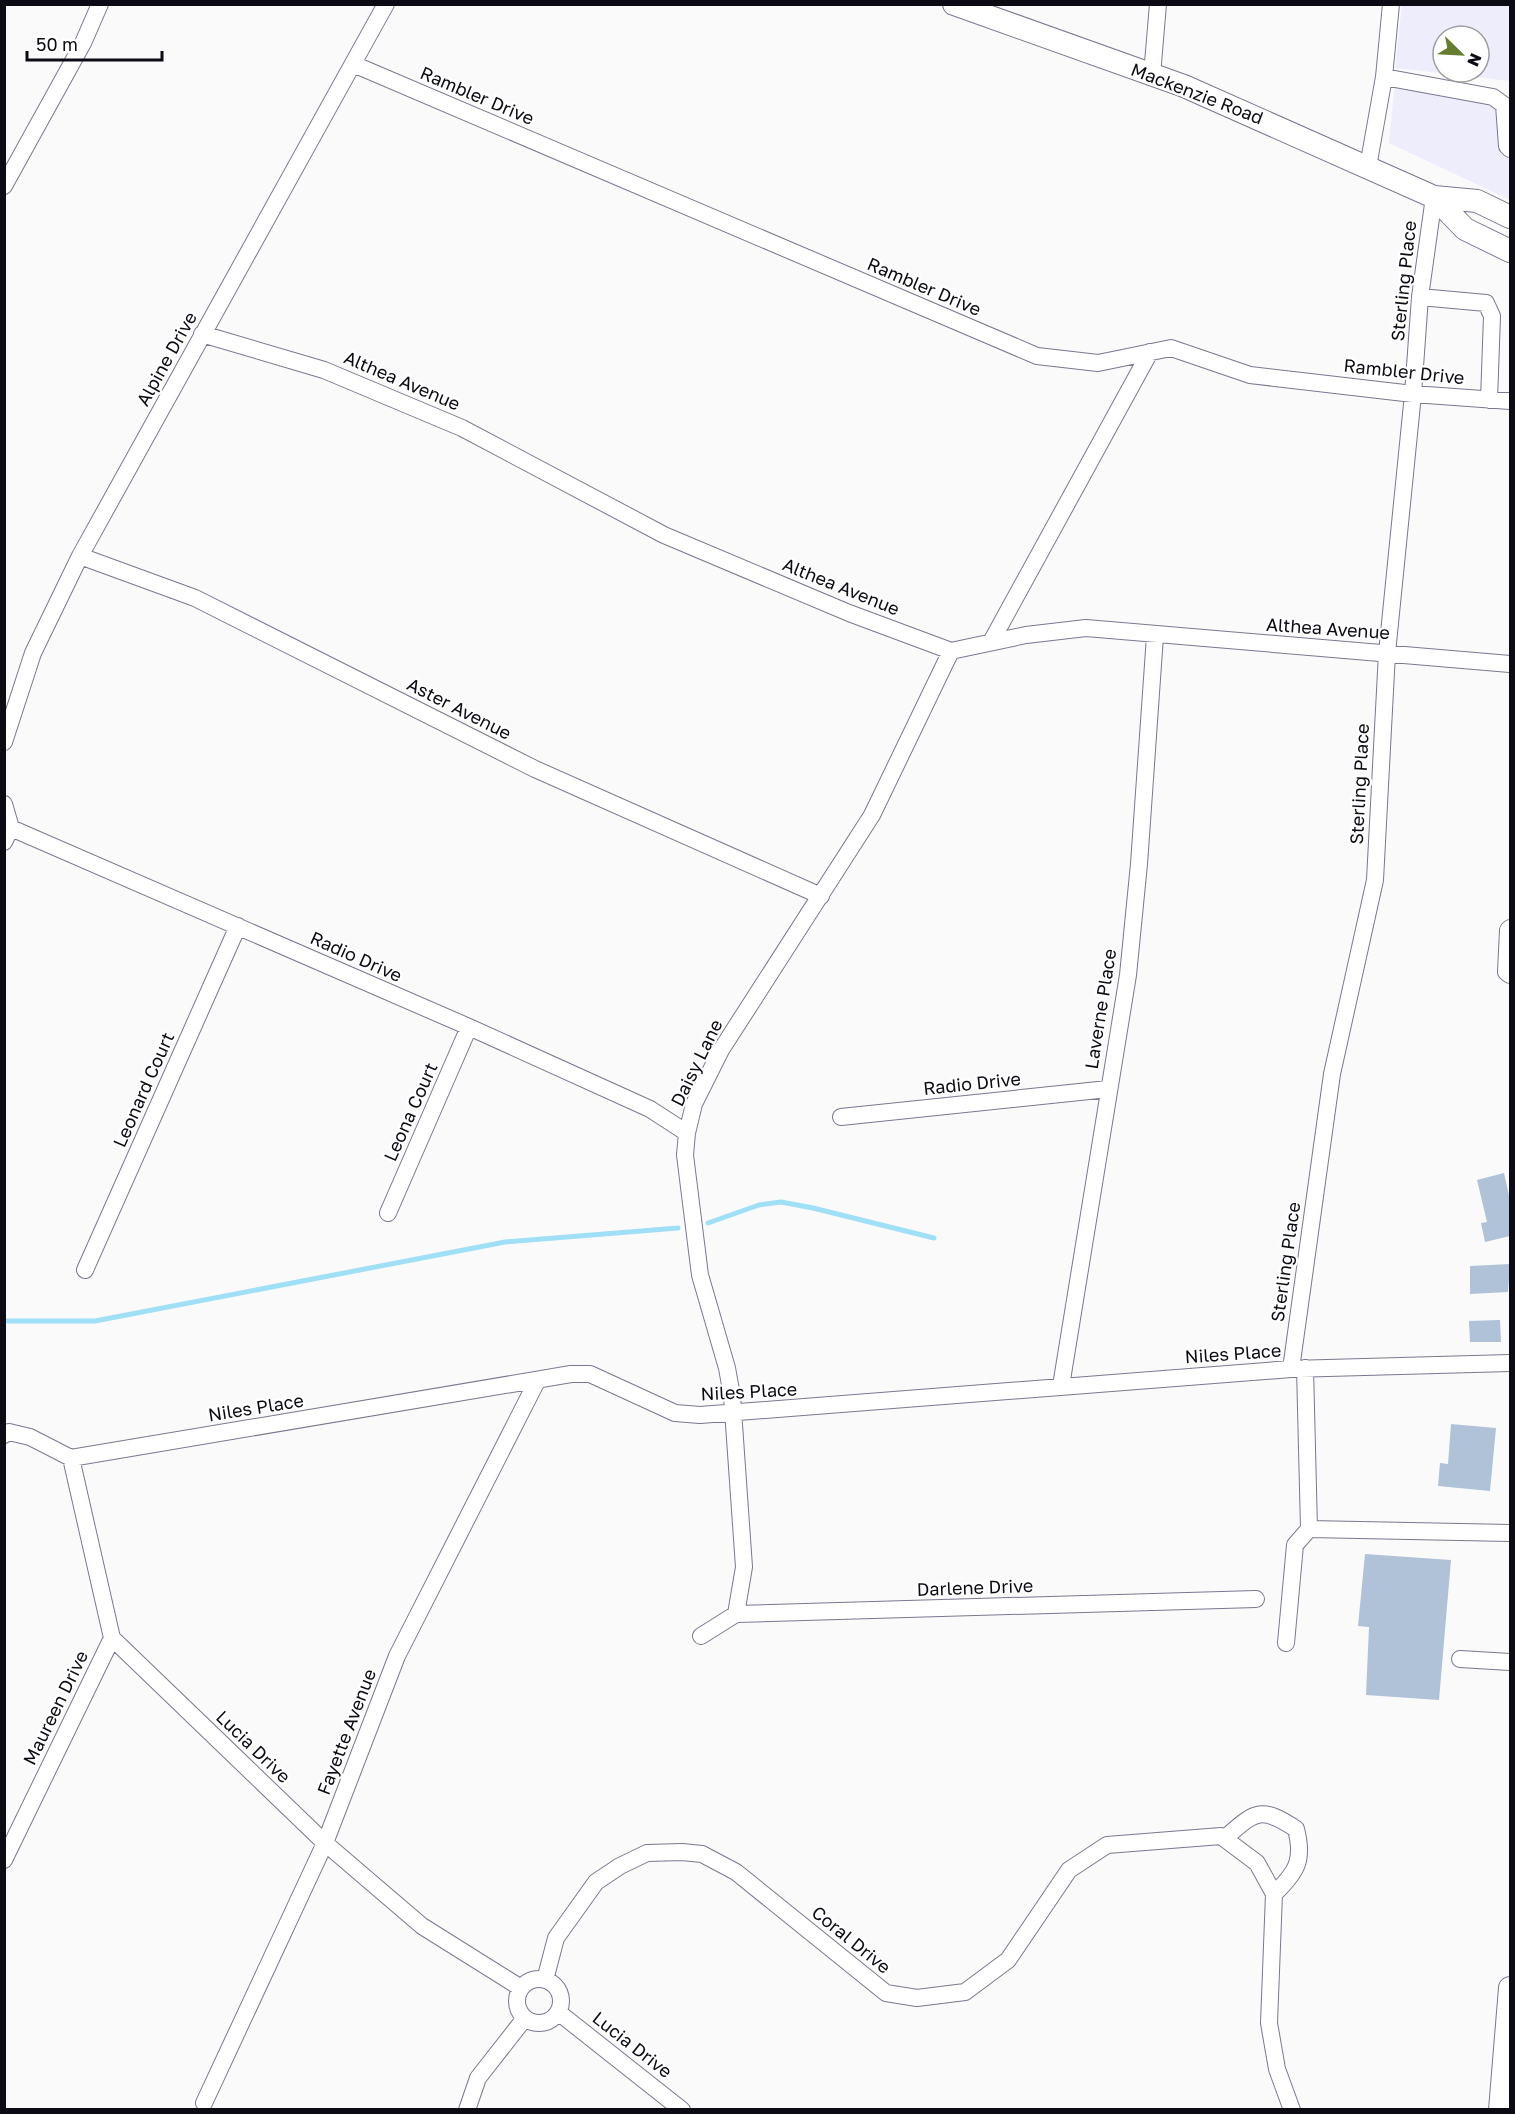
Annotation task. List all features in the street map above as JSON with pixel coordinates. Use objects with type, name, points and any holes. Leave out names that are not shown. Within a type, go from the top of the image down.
[{"type":"main road","name":"Mackenzie Road","points":[[954,4],[1229,105],[1434,197],[1477,201],[1510,217]]},
{"type":"main road","name":"Mackenzie Road","points":[[1434,197],[1465,229],[1510,251]]},
{"type":"main road","points":[[1500,2109],[1508,2062],[1510,1988]]},
{"type":"street","points":[[4,186],[83,43],[100,4]]},
{"type":"street","name":"Alpine Drive","points":[[4,742],[33,653],[80,556],[386,4]]},
{"type":"street","points":[[1152,75],[1158,4]]},
{"type":"street","points":[[1368,167],[1384,77],[1391,4]]},
{"type":"street","name":"Rambler Drive","points":[[353,64],[1038,356],[1098,363],[1171,348],[1250,375],[1413,394],[1510,401]]},
{"type":"street","points":[[1384,77],[1493,97],[1504,105],[1507,146],[1510,149]]},
{"type":"street","name":"Sterling Place","points":[[1309,1529],[1298,1369],[1332,1074],[1375,880],[1387,653],[1413,394],[1420,297],[1434,197]]},
{"type":"street","points":[[1420,297],[1486,303],[1492,316],[1489,400]]},
{"type":"street","name":"Althea Avenue","points":[[202,334],[324,370],[451,423],[664,535],[849,613],[951,651],[1026,635],[1086,628],[1155,636],[1510,664]]},
{"type":"street","points":[[991,642],[1150,352]]},
{"type":"street","name":"Aster Avenue","points":[[80,556],[195,598],[536,769],[821,896]]},
{"type":"street","name":"Laverne Place","points":[[1061,1386],[1128,975],[1155,636]]},
{"type":"street","name":"Daisy Lane","points":[[736,1614],[744,1567],[734,1414],[727,1368],[700,1275],[685,1155],[687,1133],[694,1104],[721,1050],[872,815],[951,651]]},
{"type":"street","points":[[4,804],[7,831]]},
{"type":"street","name":"Radio Drive","points":[[7,831],[238,926],[469,1028],[650,1109],[687,1133]]},
{"type":"street","name":"Leonard Court","points":[[85,1270],[238,926]]},
{"type":"street","points":[[1510,928],[1508,930],[1506,972],[1510,975]]},
{"type":"street","name":"Leona Court","points":[[388,1213],[469,1028]]},
{"type":"street","name":"Radio Drive","points":[[841,1116],[1108,1089]]},
{"type":"street","name":"Niles Place","points":[[71,1458],[571,1374],[590,1374],[675,1413],[734,1414],[1061,1386],[1298,1369],[1510,1363]]},
{"type":"street","name":"Fayette Avenue","points":[[204,2103],[325,1843],[397,1656],[537,1381]]},
{"type":"street","points":[[7,1433],[30,1437],[71,1458],[112,1638]]},
{"type":"street","points":[[1286,1643],[1295,1545],[1309,1529],[1510,1533]]},
{"type":"street","name":"Darlene Drive","points":[[736,1614],[1256,1599]]},
{"type":"street","points":[[701,1636],[736,1614]]},
{"type":"street","name":"Lucia Drive","points":[[112,1638],[325,1843],[422,1926],[521,1988]]},
{"type":"street","name":"Maureen Drive","points":[[4,1860],[112,1638]]},
{"type":"street","points":[[1460,1659],[1510,1662]]},
{"type":"street","points":[[1275,1894],[1292,1877],[1302,1851],[1296,1829],[1267,1814],[1250,1816],[1225,1838],[1257,1863],[1275,1894],[1269,2023],[1277,2068],[1292,2109]]},
{"type":"street","name":"Coral Drive","points":[[545,1980],[556,1938],[596,1882],[646,1853],[702,1854],[736,1872],[886,1993],[917,1998],[965,1992],[1008,1960],[1069,1870],[1107,1845],[1221,1836],[1225,1838]]},
{"type":"street","points":[[535,1979],[545,1980],[558,1990],[561,2005],[558,2012],[546,2022],[531,2022],[525,2018],[517,2005],[521,1988],[535,1979]]},
{"type":"street","name":"Lucia Drive","points":[[558,2012],[682,2109]]},
{"type":"street","points":[[467,2109],[478,2078],[525,2018]]},
{"type":"shaded area","points":[[1402,4],[1510,5],[1510,81],[1491,79],[1491,24],[1431,24],[1431,72],[1395,68]]},
{"type":"shaded area","points":[[1395,82],[1499,106],[1506,157],[1510,158],[1510,200],[1389,143]]},
{"type":"building","points":[[1504,1173],[1510,1200],[1510,1236],[1485,1242],[1481,1223],[1487,1222],[1477,1180]]},
{"type":"building","points":[[1510,1264],[1508,1292],[1470,1294],[1470,1266]]},
{"type":"building","points":[[1500,1320],[1501,1342],[1470,1342],[1469,1321]]},
{"type":"building","points":[[1451,1424],[1496,1428],[1490,1491],[1438,1486],[1440,1463],[1448,1464]]},
{"type":"building","points":[[1365,1554],[1451,1560],[1439,1700],[1366,1695],[1369,1627],[1358,1626]]},
{"type":"waterway","points":[[708,1223],[759,1205],[781,1202],[934,1238]]},
{"type":"waterway","points":[[4,1321],[95,1321],[505,1242],[678,1228]]}]
